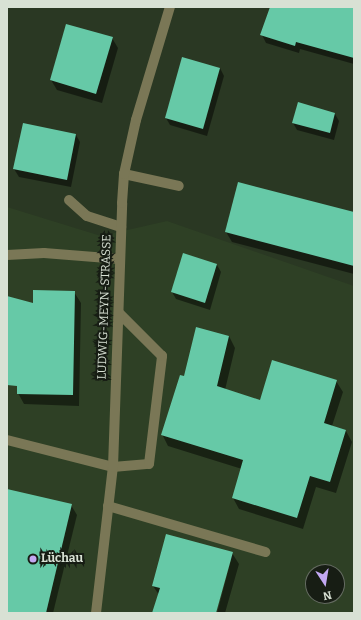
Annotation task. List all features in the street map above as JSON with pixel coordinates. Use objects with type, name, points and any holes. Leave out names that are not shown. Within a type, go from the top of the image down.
[{"type":"street","name":"LUDWIG-MEYN-STRASSE","points":[[96,613],[113,467],[124,174],[136,120],[170,7]]},
{"type":"street","points":[[124,174],[179,186]]},
{"type":"street","points":[[69,200],[87,216],[121,227]]},
{"type":"street","points":[[7,255],[44,253],[120,259]]},
{"type":"street","points":[[7,440],[113,467],[149,464],[162,356],[119,313]]},
{"type":"street","points":[[108,506],[265,552]]},
{"type":"shaded area","points":[[7,207],[101,236],[167,221],[354,286],[354,613],[7,613]]},
{"type":"building","points":[[270,7],[354,7],[354,58],[296,42],[295,46],[260,35]]},
{"type":"building","points":[[66,24],[113,37],[96,94],[50,80]]},
{"type":"building","points":[[182,57],[220,68],[203,129],[165,118]]},
{"type":"building","points":[[298,102],[335,113],[330,133],[292,123]]},
{"type":"building","points":[[23,123],[76,134],[67,180],[13,169]]},
{"type":"building","points":[[238,182],[354,212],[354,266],[225,232]]},
{"type":"building","points":[[183,253],[217,264],[205,303],[171,292]]},
{"type":"building","points":[[33,290],[75,291],[73,395],[17,394],[17,386],[7,385],[7,296],[33,303]]},
{"type":"building","points":[[196,327],[229,336],[217,386],[260,400],[272,360],[337,380],[324,423],[346,430],[330,482],[310,476],[297,518],[232,498],[243,460],[161,435],[180,375],[184,376]]},
{"type":"building","name":"Lüchau","points":[[7,489],[72,504],[46,613],[7,613]]},
{"type":"building","points":[[166,534],[233,552],[216,613],[152,613],[160,588],[152,586]]},
{"type":"place","name":"Lüchau","points":[[33,559]]}]
